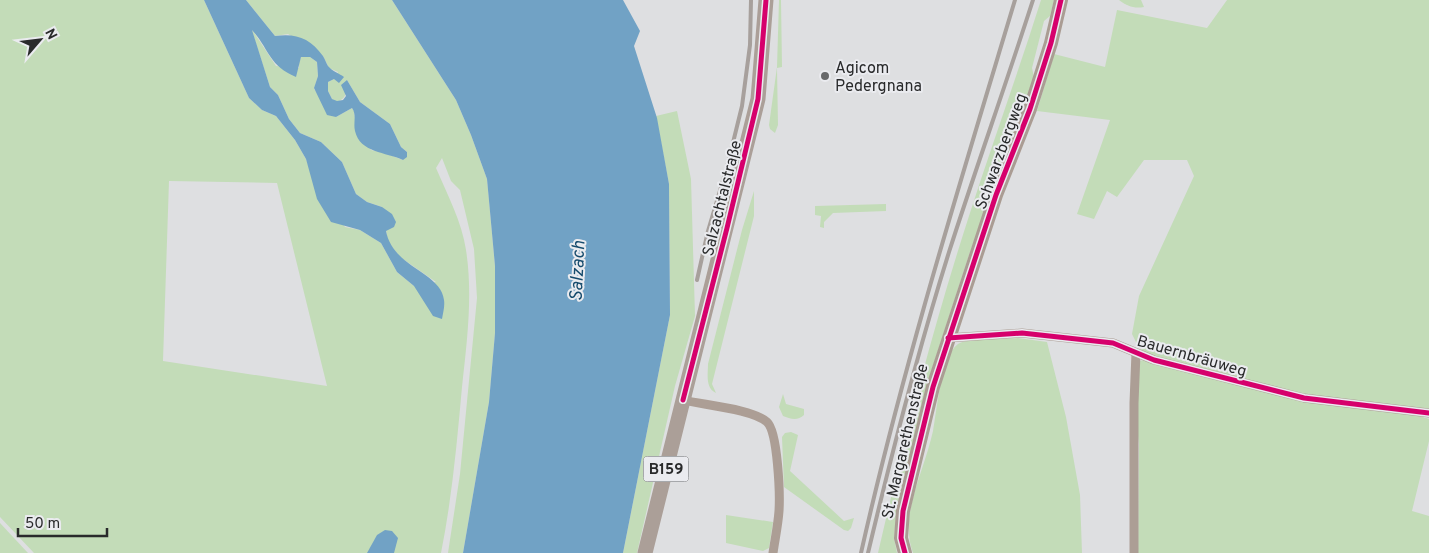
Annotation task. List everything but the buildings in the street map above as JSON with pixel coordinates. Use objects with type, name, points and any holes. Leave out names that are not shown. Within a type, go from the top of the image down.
[{"type":"main road","name":"Salzachtalstraße","points":[[645,553],[758,100],[766,0]]},
{"type":"street","name":"Schwarzbergweg","points":[[948,338],[996,195],[1030,109],[1051,43],[1061,0]]},
{"type":"street","name":"Bauernbräuweg","points":[[948,338],[1022,333],[1113,343],[1154,360],[1304,398],[1429,413]]},
{"type":"street","name":"St. Margarethenstraße","points":[[905,553],[901,538],[903,511],[933,387],[948,338]]},
{"type":"street","points":[[1134,553],[1136,353]]},
{"type":"street","points":[[683,400],[753,415],[767,422],[773,430],[779,488],[779,511],[773,553]]},
{"type":"green space","points":[[0,0],[204,0],[249,98],[262,110],[276,116],[295,140],[306,159],[312,176],[345,227],[360,230],[381,243],[397,272],[414,286],[436,282],[400,257],[388,242],[382,207],[367,202],[356,194],[342,162],[321,142],[300,133],[289,119],[278,95],[270,87],[251,28],[276,66],[299,68],[301,57],[310,57],[317,62],[318,76],[314,89],[336,117],[352,108],[371,150],[403,160],[407,152],[401,147],[390,124],[360,102],[347,80],[346,93],[343,98],[337,102],[332,99],[328,91],[328,82],[334,79],[338,72],[329,68],[323,56],[288,34],[275,36],[246,0],[392,0],[456,100],[487,179],[495,266],[495,333],[489,402],[463,553],[448,553],[460,474],[477,298],[474,249],[460,190],[451,181],[442,158],[436,168],[454,208],[464,240],[468,267],[469,301],[454,470],[441,553],[34,553],[0,517]],"holes":[[[169,181],[277,183],[327,386],[163,361]]]},
{"type":"green space","points":[[779,0],[781,0],[782,67],[777,68],[778,125],[775,133],[770,129],[769,125],[777,67]]},
{"type":"green space","points":[[1041,0],[1054,0],[1050,16],[1044,21],[1032,68],[1034,77],[970,252],[931,372],[897,507],[894,538],[897,553],[878,553],[909,426],[943,300]]},
{"type":"green space","points":[[1119,0],[1141,0],[1144,7],[1137,8]]},
{"type":"green space","points":[[1227,0],[1429,0],[1429,409],[1308,395],[1149,355],[1139,348],[1132,334],[1139,296],[1194,176],[1187,160],[1144,160],[1117,197],[1107,191],[1094,219],[1077,214],[1110,120],[1037,111],[1054,54],[1105,67],[1117,10],[1207,28]]},
{"type":"green space","points":[[677,111],[691,179],[695,316],[675,386],[637,553],[623,553],[670,315],[669,184],[656,116]]},
{"type":"green space","points":[[754,191],[754,216],[712,384],[716,393],[710,388],[708,364],[742,230]]},
{"type":"green space","points":[[886,204],[886,211],[833,213],[824,222],[824,228],[820,227],[821,216],[815,215],[815,206]]},
{"type":"green space","points":[[1018,338],[1047,342],[1066,417],[1080,495],[1082,553],[913,553],[909,532],[910,512],[933,431],[947,360],[952,350],[962,342]]},
{"type":"green space","points":[[1144,360],[1290,398],[1420,416],[1429,419],[1429,441],[1412,511],[1429,516],[1429,553],[1138,553],[1139,444],[1137,428],[1139,361]]},
{"type":"green space","points":[[783,394],[786,404],[804,409],[804,415],[794,419],[783,416],[779,407]]},
{"type":"green space","points":[[791,432],[798,435],[790,471],[844,521],[854,518],[848,531],[784,487],[782,437],[785,433]]},
{"type":"green space","points":[[726,515],[773,522],[769,548],[763,551],[726,543]]},
{"type":"green space","points":[[0,523],[28,553],[0,553]]},
{"type":"water","points":[[204,0],[246,0],[275,36],[290,35],[308,41],[323,56],[330,68],[344,77],[339,83],[334,79],[328,82],[328,91],[332,99],[337,101],[343,100],[346,96],[341,85],[347,80],[360,102],[390,124],[401,147],[407,152],[407,157],[403,160],[374,151],[362,144],[355,131],[352,108],[336,117],[327,115],[314,88],[318,76],[317,62],[310,57],[301,57],[296,77],[275,62],[252,30],[270,87],[278,95],[289,119],[300,133],[321,142],[342,162],[356,194],[367,202],[382,207],[392,214],[396,222],[394,227],[386,231],[390,243],[407,262],[435,283],[441,291],[444,300],[442,319],[433,316],[414,286],[397,272],[381,243],[360,230],[331,222],[317,199],[306,159],[295,140],[276,116],[262,110],[249,98]]},
{"type":"water","name":"Salzach","points":[[392,0],[623,0],[640,31],[634,46],[657,118],[669,184],[670,315],[623,553],[463,553],[489,402],[495,333],[495,266],[487,179],[456,100]]},
{"type":"water","points":[[385,530],[392,531],[398,538],[394,553],[367,553],[377,535]]},
{"type":"railway","points":[[697,280],[708,231],[727,167],[742,106],[750,45],[751,0]]},
{"type":"railway","points":[[861,553],[877,483],[914,344],[1015,0]]},
{"type":"railway","points":[[868,553],[886,477],[938,289],[959,220],[1033,0]]},
{"type":"cycle path","points":[[683,400],[758,99],[766,0]]},
{"type":"cycle path","points":[[905,553],[901,538],[903,511],[933,387],[996,195],[1030,109],[1051,43],[1061,0]]},
{"type":"cycle path","points":[[948,338],[1022,333],[1113,343],[1154,360],[1304,398],[1429,413]]},
{"type":"place","name":"Agicom Pedergnana","points":[[825,76]]}]
